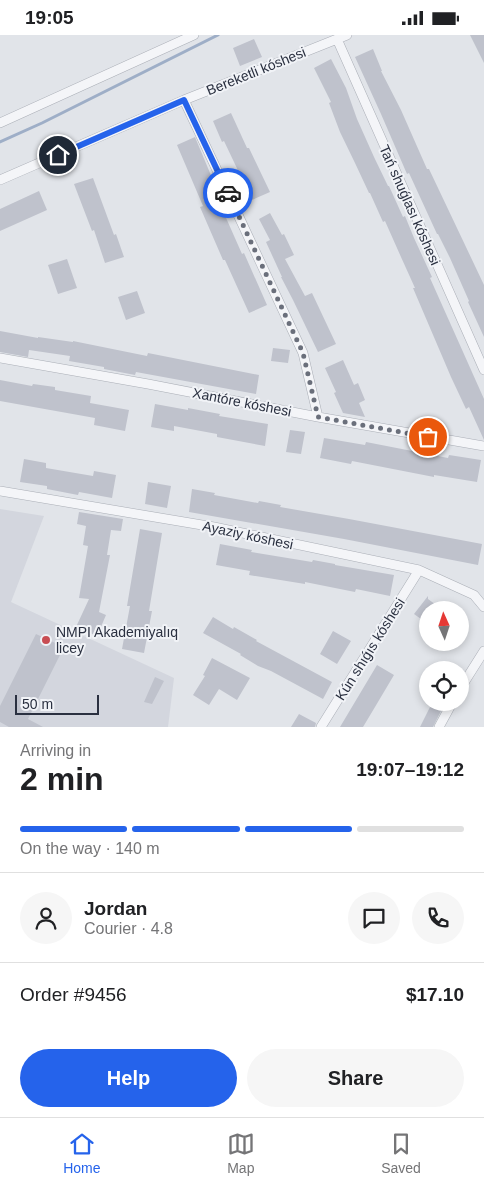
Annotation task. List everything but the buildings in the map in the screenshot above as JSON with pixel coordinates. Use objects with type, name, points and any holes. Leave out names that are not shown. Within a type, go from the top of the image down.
[{"type":"street","points":[[0,123],[194,35]]},
{"type":"street","name":"Bereketli kóshesi","points":[[0,180],[184,100],[347,35]]},
{"type":"street","name":"Tań shuǵlası kóshesi","points":[[336,39],[484,370]]},
{"type":"street","points":[[184,100],[303,353],[318,417]]},
{"type":"street","name":"Xantóre kóshesi","points":[[0,359],[148,384],[484,447]]},
{"type":"street","name":"Ayaziy kóshesi","points":[[0,491],[214,527],[419,570],[474,595],[484,607]]},
{"type":"street","name":"Kún shıǵıs kóshesi","points":[[321,727],[419,570]]},
{"type":"street","points":[[469,675],[484,651]]},
{"type":"street","points":[[439,727],[448,711]]},
{"type":"shaded area","name":"NMPI Akademiyalıq licey","points":[[0,509],[44,516],[11,602],[174,678],[168,727],[0,727]]},
{"type":"waterway","points":[[0,142],[218,35]]},
{"type":"way so far","points":[[228,193],[303,353],[318,417],[428,437]]},
{"type":"place","name":"NMPI Akademiyalıq licey","points":[[46,640]]},
{"type":"route","points":[[58,155],[184,100],[228,193]]}]
